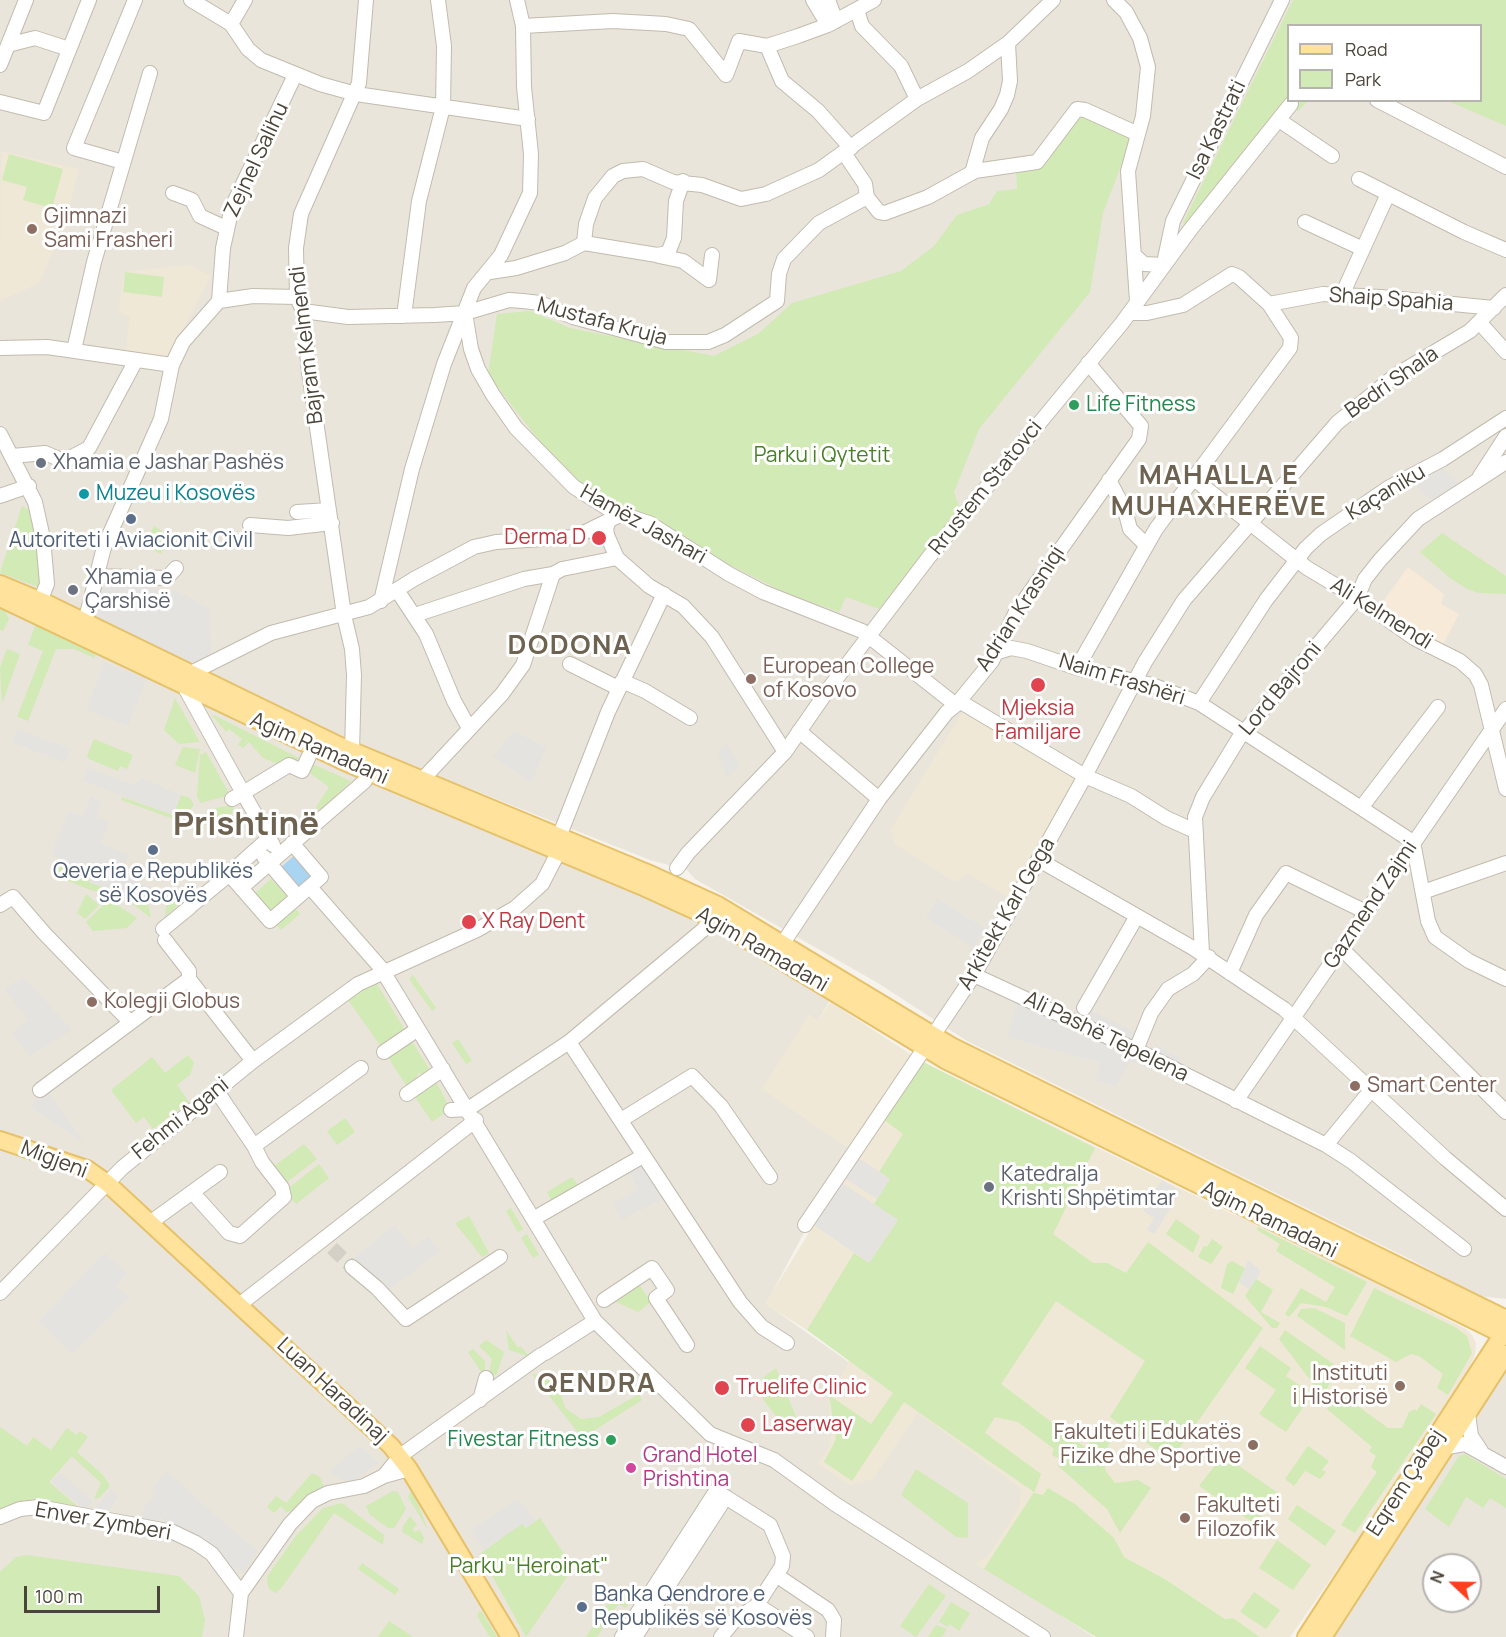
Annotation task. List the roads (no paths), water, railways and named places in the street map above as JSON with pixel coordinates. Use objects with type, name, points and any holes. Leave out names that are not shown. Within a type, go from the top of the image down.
[{"type":"main road","name":"Agim Ramadani","points":[[0,584],[38,607],[368,772],[559,844],[674,876],[783,943],[929,1043],[1476,1305],[1505,1330]]},
{"type":"main road","name":"Agim Ramadani","points":[[0,598],[85,622],[186,680]]},
{"type":"main road","name":"Agim Ramadani","points":[[224,699],[421,781],[559,844],[711,918],[929,1043],[1458,1313],[1505,1330]]},
{"type":"main road","name":"Migjeni","points":[[0,1140],[87,1169],[108,1183]]},
{"type":"main road","name":"Luan Haradinaj","points":[[108,1183],[405,1463],[510,1637]]},
{"type":"main road","points":[[1476,1305],[1506,1307]]},
{"type":"main road","points":[[1458,1313],[1482,1335],[1485,1350],[1484,1376],[1506,1367]]},
{"type":"main road","name":"Eqrem Çabej","points":[[1323,1637],[1468,1414],[1505,1330]]},
{"type":"main road","name":"Eqrem Çabej","points":[[1306,1637],[1484,1376],[1506,1354]]},
{"type":"street","points":[[0,65],[26,0]]},
{"type":"street","points":[[0,102],[44,113],[88,0]]},
{"type":"street","points":[[123,162],[74,148],[135,0]]},
{"type":"street","points":[[191,0],[231,24],[248,49],[261,60],[295,75],[356,94],[528,119]]},
{"type":"street","points":[[231,24],[244,0]]},
{"type":"street","name":"Bajram Kelmendi","points":[[352,752],[354,675],[309,372],[303,311],[297,297],[296,240],[301,214],[333,139],[356,94],[366,0]]},
{"type":"street","points":[[404,316],[417,212],[443,106],[444,45],[438,0]]},
{"type":"street","points":[[381,601],[412,469],[444,364],[474,288],[490,272],[514,231],[530,193],[523,26],[517,0]]},
{"type":"street","points":[[813,0],[832,23]]},
{"type":"street","points":[[828,0],[832,23]]},
{"type":"street","points":[[523,26],[613,21],[666,24],[689,29],[726,75],[739,41],[767,46],[832,23],[874,0]]},
{"type":"street","points":[[584,243],[589,210],[595,198],[614,176],[623,171],[643,168],[673,182],[683,181],[710,187],[729,196],[753,199],[819,170],[848,151],[917,99],[945,86],[1008,43],[1053,0]]},
{"type":"street","points":[[1077,668],[1146,545],[1293,343],[1269,304],[1239,277],[1232,274],[1183,305],[1147,313],[1133,307],[1135,256],[1128,171],[1146,99],[1148,67],[1140,38],[1126,12],[1114,0]]},
{"type":"street","name":"Isa Kastrati","points":[[1164,265],[1173,221],[1282,0]]},
{"type":"street","points":[[857,10],[862,26],[901,66],[917,99]]},
{"type":"street","points":[[8,45],[35,38],[69,49]]},
{"type":"street","points":[[972,173],[982,138],[1007,95],[1010,81],[1008,43]]},
{"type":"street","points":[[767,46],[782,81],[818,111],[848,151],[865,184],[867,196],[879,212],[885,213],[928,196],[972,173],[1041,160],[1077,109],[1085,110],[1138,134]]},
{"type":"street","points":[[74,350],[94,262],[150,73]]},
{"type":"street","name":"Zejnel Salihu","points":[[219,301],[226,228],[241,186],[279,114],[295,75]]},
{"type":"street","points":[[1381,102],[1506,167]]},
{"type":"street","name":"Rrustem Statovci","points":[[674,876],[688,853],[785,752],[929,558],[1133,307],[1291,105]]},
{"type":"street","points":[[1279,120],[1332,156]]},
{"type":"street","points":[[1359,179],[1506,250]]},
{"type":"street","points":[[657,255],[668,253],[671,249],[676,201],[683,181]]},
{"type":"street","points":[[173,194],[192,200],[200,216],[226,228]]},
{"type":"street","points":[[1342,295],[1388,194]]},
{"type":"street","name":"Mustafa Kruja","points":[[303,311],[348,317],[404,316],[465,313],[509,300],[523,301],[540,303],[587,322],[666,342],[708,342],[725,335],[777,301],[779,274],[784,259],[819,223],[867,196]]},
{"type":"street","points":[[1305,222],[1363,249]]},
{"type":"street","points":[[490,272],[516,268],[565,253],[584,243],[683,261],[709,280],[712,255]]},
{"type":"street","points":[[1135,256],[1144,264],[1164,265]]},
{"type":"street","name":"Shaip Spahia","points":[[1269,304],[1323,294],[1494,308]]},
{"type":"street","name":"Bedri Shala","points":[[1134,681],[1184,600],[1316,445],[1354,407],[1396,375],[1480,323],[1506,295]]},
{"type":"street","points":[[85,622],[104,547],[161,418],[168,397],[172,365],[183,342],[219,301],[253,296],[297,297]]},
{"type":"street","name":"Hamëz Jashari","points":[[465,313],[471,349],[478,369],[516,428],[574,487],[615,518],[649,523],[729,574],[763,592],[797,607],[847,624],[870,636],[958,703],[1085,776],[1131,796],[1166,818],[1195,831]]},
{"type":"street","points":[[1480,323],[1506,352]]},
{"type":"street","points":[[0,348],[74,350],[135,362],[172,365]]},
{"type":"street","points":[[12,456],[45,453],[64,461],[89,448],[135,362]]},
{"type":"street","name":"Adrian Krasniqi","points":[[783,943],[879,799],[947,712],[958,703],[998,652],[1016,612],[1138,439],[1141,426],[1088,363]]},
{"type":"street","name":"Kaçaniku","points":[[1198,703],[1296,559],[1321,534],[1359,506],[1443,459],[1506,418]]},
{"type":"street","points":[[0,434],[29,486],[35,502],[46,555],[47,584],[38,607]]},
{"type":"street","name":"Lord Bajroni","points":[[1477,481],[1506,436]]},
{"type":"street","name":"Lord Bajroni","points":[[1205,955],[1195,831],[1195,817],[1203,797],[1244,735],[1357,598],[1365,579],[1418,519],[1506,462]]},
{"type":"street","name":"Ali Kelmendi","points":[[1194,479],[1296,559],[1414,638],[1460,661],[1475,675],[1505,780]]},
{"type":"street","points":[[1109,480],[1125,510],[1130,529],[1146,545]]},
{"type":"street","points":[[0,496],[29,486]]},
{"type":"street","points":[[297,512],[331,516]]},
{"type":"street","points":[[250,525],[288,528],[331,516]]},
{"type":"street","points":[[615,518],[606,528],[617,558],[625,567],[683,606],[712,637],[785,752]]},
{"type":"street","points":[[280,853],[237,796],[186,680],[271,633],[344,615],[381,601],[474,547],[496,542],[574,537],[615,518]]},
{"type":"street","points":[[415,615],[524,579],[617,558]]},
{"type":"street","points":[[96,576],[166,578],[176,568]]},
{"type":"street","points":[[421,781],[502,694],[523,665],[553,574]]},
{"type":"street","points":[[397,590],[426,634],[462,720],[469,728]]},
{"type":"street","name":"Fehmi Agani","points":[[0,1293],[147,1146],[253,1061],[358,984],[477,930],[515,908],[542,884],[620,685],[664,594]]},
{"type":"street","name":"Naim Frashëri","points":[[998,652],[1011,648],[1077,668],[1152,685],[1198,703],[1244,735],[1413,842]]},
{"type":"street","points":[[570,664],[620,685],[645,691],[690,718]]},
{"type":"street","name":"Arkitekt Karl Gega","points":[[805,1225],[974,975],[1085,776],[1134,681]]},
{"type":"street","points":[[1361,808],[1438,707]]},
{"type":"street","name":"Gazmend Zajmi","points":[[1236,1101],[1506,709]]},
{"type":"street","points":[[800,731],[879,799]]},
{"type":"street","points":[[237,796],[289,765],[302,771],[309,756]]},
{"type":"street","points":[[241,888],[365,780]]},
{"type":"street","points":[[268,839],[229,874],[270,921],[321,877],[292,843]]},
{"type":"street","points":[[1413,842],[1428,921],[1435,937],[1469,961],[1506,979]]},
{"type":"street","points":[[257,849],[298,897]]},
{"type":"street","points":[[1039,860],[1205,955],[1294,1017],[1444,1158],[1506,1209]]},
{"type":"street","points":[[1423,892],[1506,863]]},
{"type":"street","points":[[1230,973],[1256,915],[1286,873],[1366,912]]},
{"type":"street","points":[[226,877],[164,934],[189,971],[189,979],[253,1061]]},
{"type":"street","points":[[310,887],[384,973],[472,1115],[539,1215],[595,1321],[710,1434],[774,1460],[835,1504],[1043,1637]]},
{"type":"street","points":[[0,905],[13,897],[44,933],[130,1022]]},
{"type":"street","points":[[1084,1008],[1137,916]]},
{"type":"street","points":[[239,1305],[328,1245],[472,1115],[483,1100],[569,1042],[704,928],[711,918]]},
{"type":"street","points":[[1342,949],[1506,1112]]},
{"type":"street","points":[[1136,1050],[1151,1013],[1168,989],[1193,974],[1205,955]]},
{"type":"street","name":"Ali Pashë Tepelena","points":[[974,975],[1136,1050],[1326,1146],[1351,1161],[1464,1249]]},
{"type":"street","points":[[40,1090],[189,979]]},
{"type":"street","points":[[384,1052],[418,1029]]},
{"type":"street","points":[[569,1042],[745,1309],[762,1327],[787,1343]]},
{"type":"street","points":[[254,1146],[361,1068]]},
{"type":"street","points":[[407,1094],[443,1069]]},
{"type":"street","points":[[621,1120],[692,1076],[721,1106],[770,1177]]},
{"type":"street","points":[[1326,1146],[1372,1089]]},
{"type":"street","points":[[192,1192],[229,1233],[240,1236],[284,1197],[282,1188],[262,1162],[254,1146],[216,1090]]},
{"type":"street","points":[[451,1110],[472,1115]]},
{"type":"street","points":[[539,1215],[644,1156]]},
{"type":"street","points":[[151,1222],[220,1172]]},
{"type":"street","points":[[352,1267],[377,1288],[404,1318],[408,1318],[500,1257]]},
{"type":"street","points":[[604,1300],[652,1268],[667,1290],[656,1298],[687,1346]]},
{"type":"street","points":[[236,1637],[242,1593],[304,1507],[328,1493],[364,1486],[405,1463],[480,1400],[493,1381],[595,1321]]},
{"type":"street","points":[[1468,1414],[1471,1436],[1481,1451]]},
{"type":"street","points":[[1447,1447],[1465,1444],[1506,1467]]},
{"type":"street","points":[[622,1637],[716,1491],[770,1525],[783,1556],[776,1575],[757,1605],[733,1622],[721,1637]]},
{"type":"street","points":[[635,1637],[726,1497]]},
{"type":"street","name":"Enver Zymberi","points":[[0,1517],[20,1509],[39,1507],[173,1532],[212,1554],[242,1593]]},
{"type":"street","points":[[776,1575],[828,1610],[834,1620],[833,1637]]},
{"type":"street","points":[[757,1605],[807,1637]]},
{"type":"water","points":[[295,855],[314,877],[300,890],[280,868]]},
{"type":"tunnel","points":[[332,1248],[352,1267]]},
{"type":"place","name":"Gjimnazi Sami Frasheri","points":[[32,229]]},
{"type":"place","name":"Life Fitness","points":[[1074,405]]},
{"type":"place","name":"Xhamia e Jashar Pashës","points":[[41,463]]},
{"type":"place","name":"Muzeu i Kosovës","points":[[84,494]]},
{"type":"place","name":"Autoriteti i Aviacionit Civil","points":[[131,519]]},
{"type":"place","name":"Derma D","points":[[599,538]]},
{"type":"place","name":"Xhamia e Çarshisë","points":[[73,590]]},
{"type":"place","name":"European College of Kosovo","points":[[751,679]]},
{"type":"place","name":"Mjeksia Familjare","points":[[1038,685]]},
{"type":"place","name":"Qeveria e Republikës së Kosovës","points":[[153,850]]},
{"type":"place","name":"X Ray Dent","points":[[469,922]]},
{"type":"place","name":"Kolegji Globus","points":[[92,1002]]},
{"type":"place","name":"Smart Center","points":[[1355,1086]]},
{"type":"place","name":"Katedralja Krishti Shpëtimtar","points":[[989,1187]]},
{"type":"place","name":"Instituti i Historisë","points":[[1400,1386]]},
{"type":"place","name":"Truelife Clinic","points":[[722,1388]]},
{"type":"place","name":"Laserway","points":[[748,1425]]},
{"type":"place","name":"Fivestar Fitness","points":[[611,1440]]},
{"type":"place","name":"Fakulteti i Edukatës Fizike dhe Sportive","points":[[1253,1445]]},
{"type":"place","name":"Grand Hotel Prishtina","points":[[631,1468]]},
{"type":"place","name":"Fakulteti Filozofik","points":[[1185,1518]]},
{"type":"place","name":"Banka Qendrore e Republikës së Kosovës","points":[[582,1607]]},
{"type":"district","name":"MAHALLA E MUHAXHERËVE","points":[[1219,492]]},
{"type":"district","name":"DODONA","points":[[570,646]]},
{"type":"district","name":"Prishtinë","points":[[246,826]]},
{"type":"district","name":"QENDRA","points":[[597,1384]]},
{"type":"park label","name":"Parku i Qytetit","points":[[822,456]]},
{"type":"park label","name":"Parku \"Heroinat\"","points":[[529,1567]]}]
